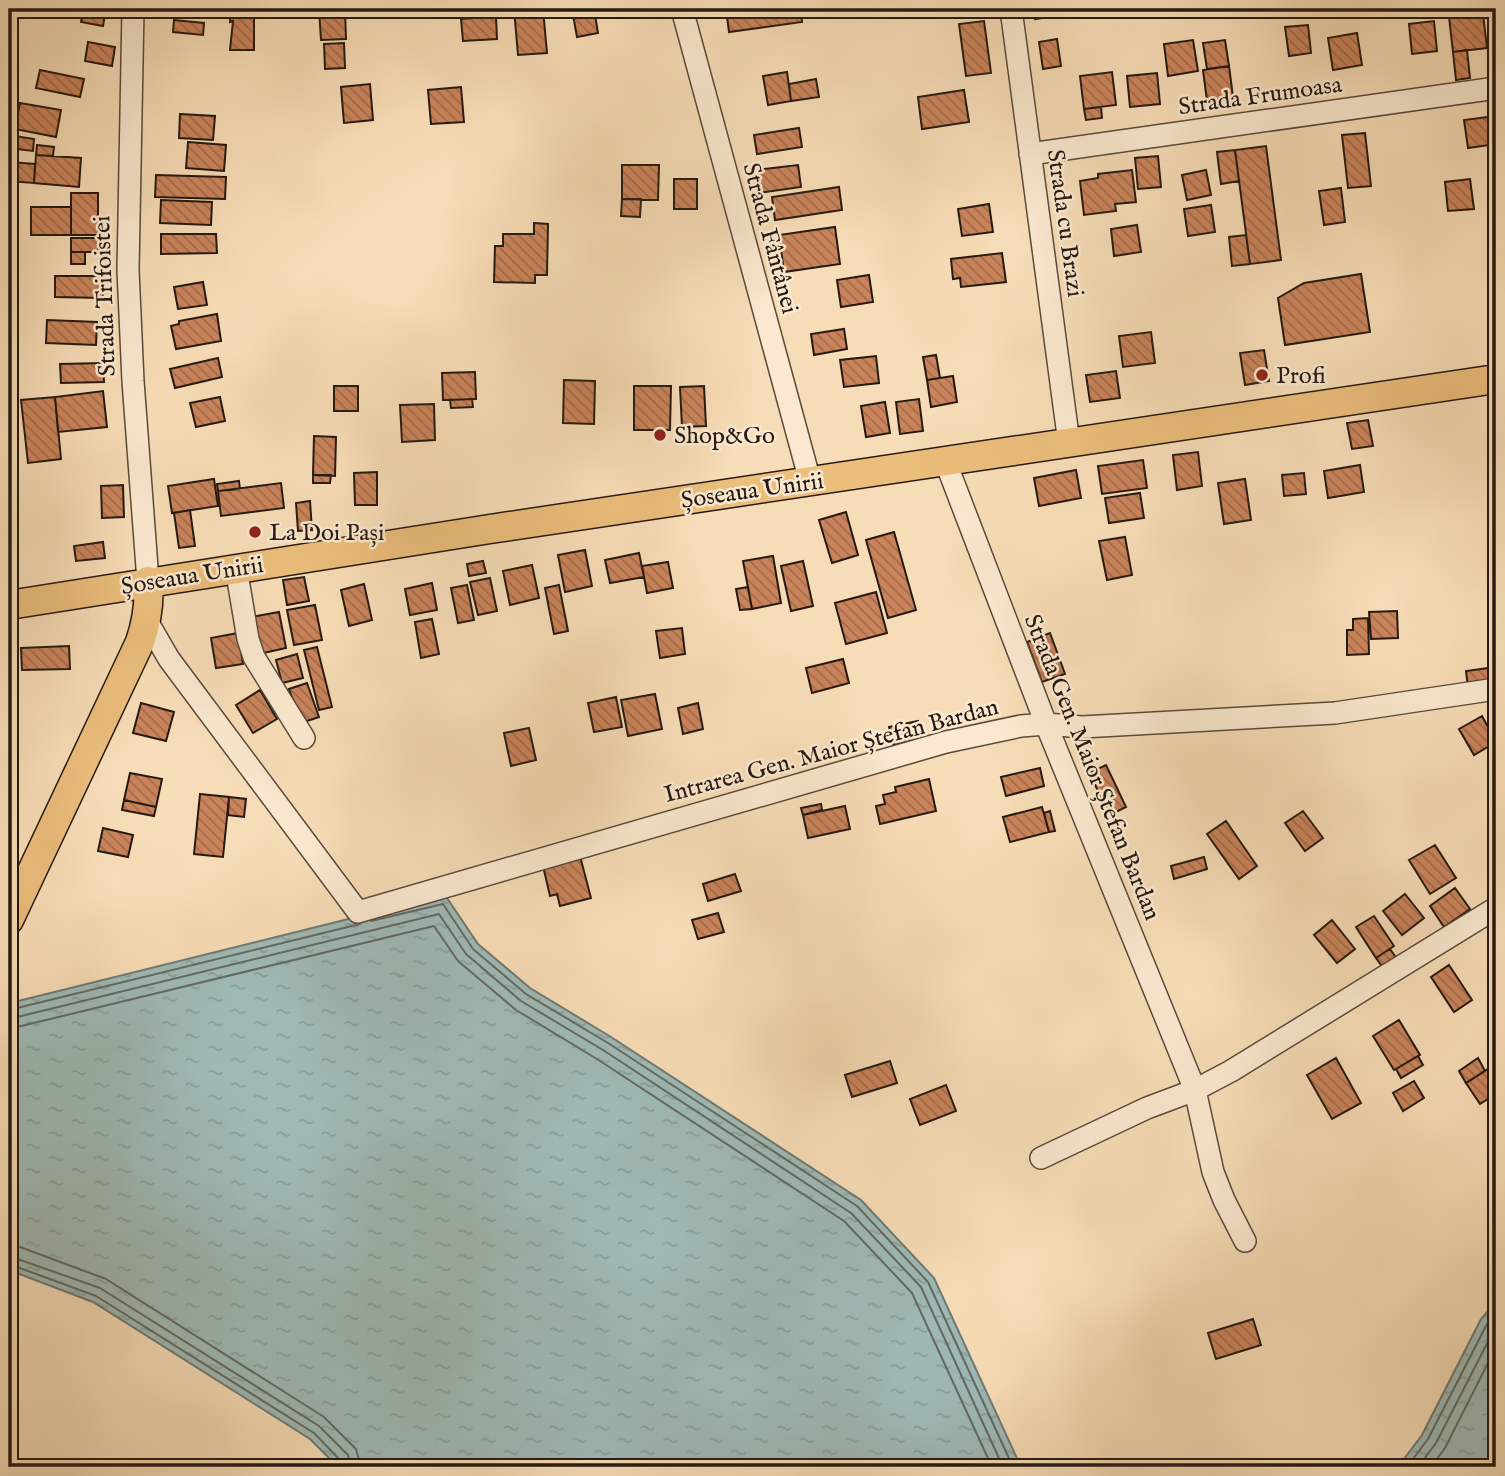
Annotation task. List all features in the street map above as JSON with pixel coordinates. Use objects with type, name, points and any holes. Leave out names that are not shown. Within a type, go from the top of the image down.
[{"type":"main road","name":"Șoseaua Unirii","points":[[9,605],[148,581],[1496,379]]},
{"type":"main road","points":[[9,920],[140,642],[150,599],[148,581]]},
{"type":"street","name":"Strada Trifoistei","points":[[133,9],[128,270],[132,381],[148,581]]},
{"type":"street","name":"Strada Fântânei","points":[[682,9],[810,481]]},
{"type":"street","name":"Strada cu Brazi","points":[[1011,9],[1069,443]]},
{"type":"street","name":"Strada Frumoasa","points":[[1030,154],[1496,88]]},
{"type":"street","name":"Strada Gen. Maior Ștefan Bardan","points":[[946,463],[1046,723],[1195,1090],[1213,1172],[1245,1241]]},
{"type":"street","points":[[236,568],[248,639],[254,657],[304,738]]},
{"type":"street","name":"Intrarea Gen. Maior Ștefan Bardan","points":[[147,621],[169,659],[358,912],[946,742],[1021,726],[1046,723],[1082,727],[1335,713],[1496,690]]},
{"type":"street","points":[[1041,1158],[1147,1108],[1195,1090],[1231,1071],[1496,908]]},
{"type":"water","points":[[445,895],[478,944],[530,988],[611,1037],[861,1200],[934,1278],[1021,1467],[338,1467],[310,1439],[93,1302],[9,1270],[10,1003]]},
{"type":"water","points":[[1496,1302],[1496,1467],[1398,1467],[1422,1435],[1481,1319]]},
{"type":"building","points":[[83,9],[106,9],[103,26],[81,22]]},
{"type":"building","points":[[230,9],[254,9],[254,50],[230,50],[233,21],[230,22]]},
{"type":"building","points":[[319,9],[345,9],[346,39],[321,40]]},
{"type":"building","points":[[514,9],[543,9],[547,53],[518,55]]},
{"type":"building","points":[[572,9],[594,9],[598,33],[577,37]]},
{"type":"building","points":[[726,9],[801,9],[802,22],[729,32]]},
{"type":"building","points":[[1033,9],[1069,9],[1069,14],[1035,19]]},
{"type":"building","points":[[1483,13],[1487,48],[1453,52],[1449,17]]},
{"type":"building","points":[[496,16],[497,39],[463,41],[461,19]]},
{"type":"building","points":[[174,20],[204,23],[203,35],[173,32]]},
{"type":"building","points":[[984,21],[991,73],[966,76],[959,24]]},
{"type":"building","points":[[1434,21],[1437,51],[1412,54],[1409,24]]},
{"type":"building","points":[[1308,25],[1311,53],[1289,56],[1285,27]]},
{"type":"building","points":[[1357,33],[1362,65],[1333,70],[1328,38]]},
{"type":"building","points":[[1057,39],[1061,66],[1043,69],[1039,42]]},
{"type":"building","points":[[1193,40],[1198,71],[1168,76],[1164,44]]},
{"type":"building","points":[[1225,40],[1229,66],[1207,69],[1203,43]]},
{"type":"building","points":[[88,42],[115,47],[112,66],[85,61]]},
{"type":"building","points":[[344,43],[345,68],[325,69],[324,44]]},
{"type":"building","points":[[1467,50],[1470,78],[1456,80],[1453,52]]},
{"type":"building","points":[[1229,66],[1233,97],[1207,101],[1203,70]]},
{"type":"building","points":[[40,70],[84,79],[80,97],[36,88]]},
{"type":"building","points":[[787,72],[791,101],[768,105],[763,76]]},
{"type":"building","points":[[1112,72],[1116,105],[1084,109],[1080,76]]},
{"type":"building","points":[[1157,73],[1160,104],[1130,107],[1127,76]]},
{"type":"building","points":[[816,79],[819,97],[791,101],[789,84]]},
{"type":"building","points":[[370,84],[373,120],[344,123],[341,87]]},
{"type":"building","points":[[461,87],[464,122],[431,124],[428,90]]},
{"type":"building","points":[[964,90],[969,122],[922,129],[918,97]]},
{"type":"building","points":[[20,103],[61,110],[56,137],[15,129]]},
{"type":"building","points":[[1101,107],[1102,118],[1086,120],[1084,109]]},
{"type":"building","points":[[180,114],[215,116],[213,140],[179,138]]},
{"type":"building","points":[[1496,116],[1496,144],[1468,148],[1464,120]]},
{"type":"building","points":[[799,128],[802,147],[757,154],[754,135]]},
{"type":"building","points":[[1365,133],[1371,186],[1348,188],[1342,135]]},
{"type":"building","points":[[9,135],[34,139],[33,151],[9,148]]},
{"type":"building","points":[[188,142],[226,145],[224,171],[186,168]]},
{"type":"building","points":[[37,145],[54,147],[53,156],[36,155]]},
{"type":"building","points":[[1266,146],[1281,260],[1250,264],[1235,150]]},
{"type":"building","points":[[1235,150],[1239,181],[1221,184],[1217,152]]},
{"type":"building","points":[[36,155],[81,158],[79,187],[34,183]]},
{"type":"building","points":[[1158,156],[1161,187],[1138,189],[1135,158]]},
{"type":"building","points":[[9,162],[35,164],[34,183],[9,181]]},
{"type":"building","points":[[622,165],[659,165],[658,200],[622,199]]},
{"type":"building","points":[[798,165],[801,187],[759,193],[756,170]]},
{"type":"building","points":[[1132,170],[1136,202],[1115,204],[1116,211],[1084,215],[1080,181],[1098,178],[1098,174]]},
{"type":"building","points":[[1206,170],[1211,195],[1187,200],[1182,175]]},
{"type":"building","points":[[156,175],[226,177],[225,199],[155,197]]},
{"type":"building","points":[[674,179],[697,179],[697,209],[674,209]]},
{"type":"building","points":[[1470,179],[1474,209],[1448,211],[1445,182]]},
{"type":"building","points":[[839,187],[842,210],[775,220],[772,197]]},
{"type":"building","points":[[1341,188],[1345,222],[1324,225],[1319,191]]},
{"type":"building","points":[[71,193],[98,193],[98,235],[71,235]]},
{"type":"building","points":[[622,199],[641,199],[640,217],[621,216]]},
{"type":"building","points":[[161,200],[212,202],[211,225],[160,223]]},
{"type":"building","points":[[989,204],[993,232],[962,236],[958,209]]},
{"type":"building","points":[[1211,205],[1215,232],[1188,236],[1184,209]]},
{"type":"building","points":[[31,207],[71,207],[71,235],[31,235]]},
{"type":"building","points":[[534,223],[548,224],[547,275],[535,275],[535,283],[494,282],[495,246],[503,246],[503,234],[534,234]]},
{"type":"building","points":[[1137,225],[1141,252],[1114,256],[1111,229]]},
{"type":"building","points":[[835,227],[840,264],[784,272],[779,235]]},
{"type":"building","points":[[161,234],[216,234],[217,253],[161,254]]},
{"type":"building","points":[[1246,235],[1250,264],[1232,266],[1229,237]]},
{"type":"building","points":[[71,238],[98,238],[98,252],[71,252]]},
{"type":"building","points":[[71,252],[85,252],[85,264],[71,264]]},
{"type":"building","points":[[1002,253],[1006,282],[961,287],[960,278],[953,279],[951,259]]},
{"type":"building","points":[[1361,274],[1370,332],[1285,345],[1278,298],[1304,283]]},
{"type":"building","points":[[869,275],[873,302],[841,307],[837,280]]},
{"type":"building","points":[[55,276],[103,276],[103,298],[55,297]]},
{"type":"building","points":[[203,282],[207,305],[178,309],[174,287]]},
{"type":"building","points":[[217,314],[221,341],[176,349],[171,326],[179,324],[179,321]]},
{"type":"building","points":[[47,320],[97,322],[96,345],[46,343]]},
{"type":"building","points":[[844,329],[847,349],[814,355],[811,334]]},
{"type":"building","points":[[1151,332],[1155,363],[1123,367],[1119,336]]},
{"type":"building","points":[[1264,350],[1269,381],[1245,385],[1240,353]]},
{"type":"building","points":[[936,355],[940,378],[927,380],[923,357]]},
{"type":"building","points":[[876,356],[879,383],[844,387],[840,360]]},
{"type":"building","points":[[218,358],[222,377],[175,388],[170,369]]},
{"type":"building","points":[[103,363],[104,382],[61,383],[60,364]]},
{"type":"building","points":[[1116,371],[1120,398],[1090,402],[1086,375]]},
{"type":"building","points":[[475,372],[476,399],[443,400],[442,373]]},
{"type":"building","points":[[953,376],[957,402],[931,407],[927,380]]},
{"type":"building","points":[[564,380],[595,381],[594,424],[563,423]]},
{"type":"building","points":[[334,386],[358,386],[358,411],[334,411]]},
{"type":"building","points":[[634,386],[671,386],[670,430],[634,430]]},
{"type":"building","points":[[704,386],[706,426],[682,427],[680,387]]},
{"type":"building","points":[[103,391],[107,427],[58,432],[55,397]]},
{"type":"building","points":[[55,397],[61,459],[28,463],[21,400]]},
{"type":"building","points":[[220,397],[225,421],[196,427],[190,403]]},
{"type":"building","points":[[472,399],[473,407],[451,408],[450,400]]},
{"type":"building","points":[[919,399],[923,431],[900,434],[896,402]]},
{"type":"building","points":[[885,402],[890,433],[866,437],[861,406]]},
{"type":"building","points":[[434,404],[435,440],[402,442],[400,405]]},
{"type":"building","points":[[1368,420],[1373,446],[1352,449],[1347,423]]},
{"type":"building","points":[[314,436],[336,437],[335,476],[313,475]]},
{"type":"building","points":[[1198,452],[1202,486],[1177,490],[1173,455]]},
{"type":"building","points":[[1143,460],[1147,488],[1102,494],[1098,466]]},
{"type":"building","points":[[1360,465],[1364,492],[1328,498],[1324,471]]},
{"type":"building","points":[[1076,470],[1081,498],[1039,506],[1034,478]]},
{"type":"building","points":[[377,472],[377,505],[355,505],[354,473]]},
{"type":"building","points":[[1304,473],[1306,494],[1284,496],[1282,475]]},
{"type":"building","points":[[313,475],[331,475],[330,483],[313,483]]},
{"type":"building","points":[[214,479],[218,506],[172,513],[168,486]]},
{"type":"building","points":[[1245,479],[1251,520],[1224,524],[1218,483]]},
{"type":"building","points":[[239,481],[240,489],[218,491],[217,484]]},
{"type":"building","points":[[281,483],[284,508],[221,516],[218,491]]},
{"type":"building","points":[[123,485],[124,517],[102,518],[101,486]]},
{"type":"building","points":[[1140,493],[1144,518],[1109,523],[1105,498]]},
{"type":"building","points":[[310,501],[312,530],[298,531],[296,503]]},
{"type":"building","points":[[190,510],[195,546],[179,548],[174,513]]},
{"type":"building","points":[[846,512],[858,555],[832,563],[819,520]]},
{"type":"building","points":[[894,532],[916,610],[888,618],[866,540]]},
{"type":"building","points":[[1125,537],[1132,575],[1107,580],[1099,541]]},
{"type":"building","points":[[103,542],[105,558],[76,561],[74,546]]},
{"type":"building","points":[[585,550],[592,586],[565,592],[558,555]]},
{"type":"building","points":[[639,553],[644,577],[610,583],[605,560]]},
{"type":"building","points":[[773,556],[781,603],[752,609],[743,561]]},
{"type":"building","points":[[483,561],[486,573],[469,576],[467,564]]},
{"type":"building","points":[[803,561],[813,606],[791,611],[781,566]]},
{"type":"building","points":[[668,562],[673,588],[647,593],[642,566]]},
{"type":"building","points":[[532,565],[539,598],[510,605],[503,571]]},
{"type":"building","points":[[304,577],[309,601],[287,605],[283,580]]},
{"type":"building","points":[[490,578],[497,611],[478,615],[470,582]]},
{"type":"building","points":[[432,583],[437,610],[410,615],[405,589]]},
{"type":"building","points":[[364,584],[372,620],[349,626],[341,590]]},
{"type":"building","points":[[467,585],[474,620],[458,623],[451,588]]},
{"type":"building","points":[[559,585],[568,631],[554,634],[545,588]]},
{"type":"building","points":[[748,587],[752,609],[740,610],[736,589]]},
{"type":"building","points":[[876,592],[887,633],[846,644],[835,603]]},
{"type":"building","points":[[315,605],[322,640],[294,645],[287,610]]},
{"type":"building","points":[[1397,611],[1398,638],[1371,639],[1369,612]]},
{"type":"building","points":[[279,612],[286,648],[259,654],[251,617]]},
{"type":"building","points":[[1368,618],[1369,654],[1347,655],[1347,630],[1353,630],[1353,619]]},
{"type":"building","points":[[432,619],[439,654],[421,658],[415,622]]},
{"type":"building","points":[[682,628],[685,654],[660,658],[656,631]]},
{"type":"building","points":[[238,633],[243,664],[216,668],[211,638]]},
{"type":"building","points":[[1050,633],[1065,674],[1042,682],[1027,642]]},
{"type":"building","points":[[69,646],[70,669],[22,670],[21,648]]},
{"type":"building","points":[[317,647],[332,707],[319,710],[304,650]]},
{"type":"building","points":[[297,654],[303,678],[282,683],[276,660]]},
{"type":"building","points":[[843,659],[849,683],[812,693],[806,668]]},
{"type":"building","points":[[1496,667],[1496,683],[1468,687],[1466,671]]},
{"type":"building","points":[[307,683],[319,717],[301,723],[289,689]]},
{"type":"building","points":[[260,690],[277,719],[253,733],[236,705]]},
{"type":"building","points":[[655,694],[662,729],[628,736],[621,700]]},
{"type":"building","points":[[616,697],[622,727],[594,732],[588,703]]},
{"type":"building","points":[[141,703],[174,712],[166,741],[133,733]]},
{"type":"building","points":[[698,703],[703,729],[683,734],[678,708]]},
{"type":"building","points":[[1482,716],[1496,742],[1474,755],[1459,729]]},
{"type":"building","points":[[918,721],[922,739],[893,745],[889,727]]},
{"type":"building","points":[[529,728],[536,760],[511,766],[504,733]]},
{"type":"building","points":[[1106,765],[1126,807],[1110,815],[1089,773]]},
{"type":"building","points":[[1040,768],[1044,786],[1006,796],[1001,777]]},
{"type":"building","points":[[130,773],[162,779],[156,807],[124,800]]},
{"type":"building","points":[[929,779],[936,811],[880,824],[876,806],[885,804],[883,795],[896,792],[895,787]]},
{"type":"building","points":[[9,781],[18,784],[9,811]]},
{"type":"building","points":[[200,794],[229,797],[223,857],[194,854]]},
{"type":"building","points":[[229,797],[246,799],[244,817],[228,815]]},
{"type":"building","points":[[124,800],[156,807],[154,816],[122,810]]},
{"type":"building","points":[[821,804],[822,810],[803,815],[801,808]]},
{"type":"building","points":[[845,806],[850,829],[808,838],[803,815]]},
{"type":"building","points":[[1042,807],[1049,832],[1010,842],[1003,817]]},
{"type":"building","points":[[1050,811],[1055,831],[1049,832],[1044,813]]},
{"type":"building","points":[[1303,811],[1323,838],[1305,851],[1285,823]]},
{"type":"building","points":[[1226,821],[1257,866],[1239,879],[1207,834]]},
{"type":"building","points":[[103,828],[133,835],[128,857],[98,851]]},
{"type":"building","points":[[1435,845],[1456,878],[1430,894],[1409,860]]},
{"type":"building","points":[[580,856],[591,898],[560,906],[557,894],[550,896],[543,866]]},
{"type":"building","points":[[1204,857],[1207,869],[1174,879],[1171,866]]},
{"type":"building","points":[[735,874],[741,891],[708,901],[703,884]]},
{"type":"building","points":[[1455,888],[1470,909],[1444,927],[1430,906]]},
{"type":"building","points":[[1405,894],[1424,918],[1402,935],[1383,911]]},
{"type":"building","points":[[718,913],[724,932],[698,939],[692,920]]},
{"type":"building","points":[[1374,916],[1394,946],[1376,958],[1356,927]]},
{"type":"building","points":[[1332,920],[1355,949],[1337,963],[1314,935]]},
{"type":"building","points":[[1390,949],[1397,959],[1383,968],[1376,958]]},
{"type":"building","points":[[1449,965],[1472,1000],[1454,1012],[1431,977]]},
{"type":"building","points":[[1399,1020],[1420,1055],[1394,1070],[1373,1036]]},
{"type":"building","points":[[1418,1056],[1423,1065],[1401,1078],[1396,1069]]},
{"type":"building","points":[[1336,1058],[1361,1103],[1332,1119],[1307,1075]]},
{"type":"building","points":[[1478,1058],[1485,1071],[1466,1083],[1459,1071]]},
{"type":"building","points":[[890,1061],[897,1083],[852,1097],[845,1075]]},
{"type":"building","points":[[1491,1067],[1496,1075],[1496,1094],[1480,1104],[1466,1083]]},
{"type":"building","points":[[1414,1081],[1424,1098],[1403,1111],[1393,1093]]},
{"type":"building","points":[[946,1085],[956,1111],[920,1125],[910,1099]]},
{"type":"building","points":[[1253,1319],[1261,1345],[1216,1359],[1208,1333]]},
{"type":"place","name":"Profi","points":[[1262,375]]},
{"type":"place","name":"Shop&Go","points":[[660,435]]},
{"type":"place","name":"La Doi Pași","points":[[255,532]]}]
